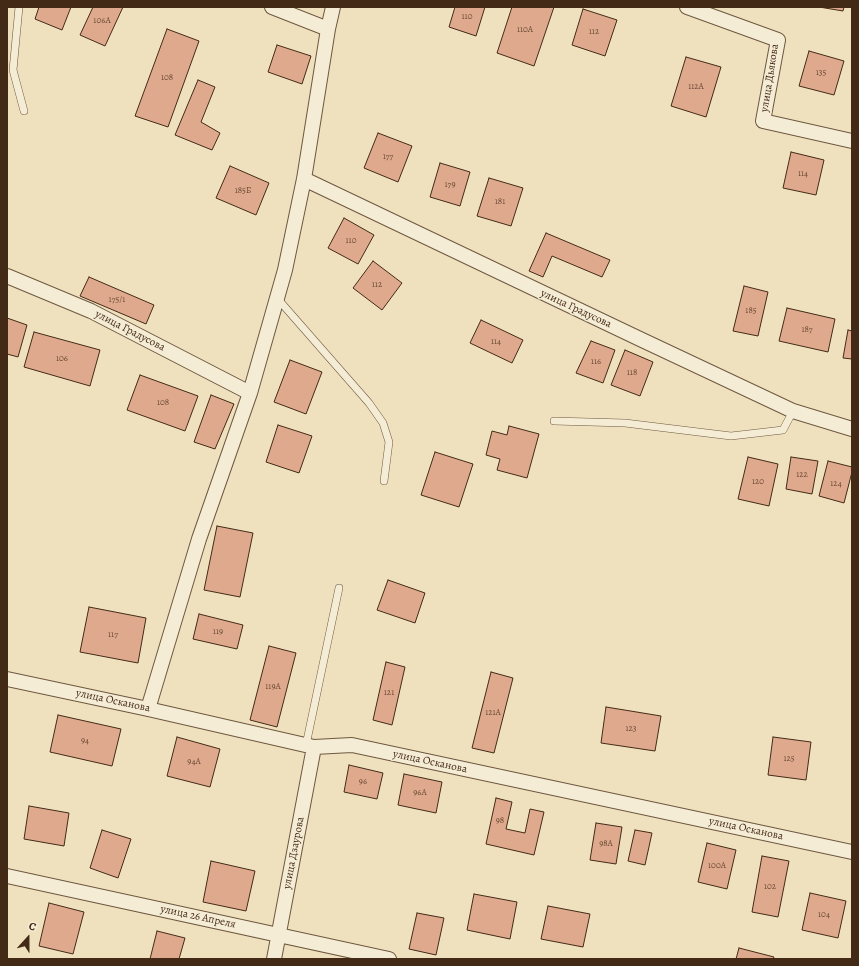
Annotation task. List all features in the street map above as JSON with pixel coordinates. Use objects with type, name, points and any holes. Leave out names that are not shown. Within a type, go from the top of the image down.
[{"type":"street","points":[[272,7],[328,29]]},
{"type":"street","points":[[148,709],[199,539],[250,394],[285,270],[304,180],[328,29],[333,7]]},
{"type":"street","name":"улица Дьякова","points":[[687,7],[778,40],[763,121],[852,141]]},
{"type":"street","name":"улица Градусова","points":[[304,180],[793,411],[852,429]]},
{"type":"street","name":"улица Градусова","points":[[7,276],[91,311],[250,394]]},
{"type":"street","name":"улица Осканова","points":[[7,679],[310,746],[352,745],[852,852]]},
{"type":"street","name":"улица Дзаурова","points":[[274,959],[310,746]]},
{"type":"street","name":"улица 26 Апреля","points":[[7,876],[389,959]]},
{"type":"lane","points":[[19,7],[14,70],[24,111]]},
{"type":"lane","points":[[277,298],[369,403],[383,423],[389,442],[384,481]]},
{"type":"lane","points":[[554,421],[624,423],[731,436],[783,430],[793,411]]},
{"type":"lane","points":[[310,746],[339,588]]},
{"type":"building","points":[[39,7],[71,7],[62,30],[35,19]]},
{"type":"building","points":[[93,7],[123,7],[105,46],[80,35]]},
{"type":"building","points":[[455,7],[485,7],[476,36],[449,27]]},
{"type":"building","points":[[512,7],[554,7],[534,66],[497,53]]},
{"type":"building","points":[[819,7],[844,7],[843,11]]},
{"type":"building","points":[[583,9],[617,20],[605,56],[572,45]]},
{"type":"building","points":[[167,29],[199,41],[168,127],[135,116]]},
{"type":"building","points":[[277,45],[311,56],[302,84],[268,72]]},
{"type":"building","points":[[809,51],[844,61],[834,95],[799,86]]},
{"type":"building","points":[[686,57],[721,67],[706,117],[671,106]]},
{"type":"building","points":[[198,80],[215,87],[201,122],[220,133],[212,150],[175,135]]},
{"type":"building","points":[[378,133],[412,146],[398,182],[364,168]]},
{"type":"building","points":[[791,152],[824,160],[816,195],[783,188]]},
{"type":"building","points":[[440,163],[470,172],[460,206],[430,197]]},
{"type":"building","points":[[230,166],[269,183],[256,215],[216,198]]},
{"type":"building","points":[[489,178],[523,188],[511,226],[477,216]]},
{"type":"building","points":[[344,218],[374,235],[358,264],[328,248]]},
{"type":"building","points":[[546,233],[610,260],[602,277],[552,256],[543,277],[529,271]]},
{"type":"building","points":[[373,261],[402,283],[382,310],[353,288]]},
{"type":"building","points":[[89,277],[154,305],[146,324],[80,296]]},
{"type":"building","points":[[744,286],[768,292],[758,336],[733,331]]},
{"type":"building","points":[[787,308],[835,319],[828,352],[779,341]]},
{"type":"building","points":[[7,318],[27,325],[18,357],[7,354]]},
{"type":"building","points":[[481,320],[523,340],[512,363],[470,343]]},
{"type":"building","points":[[848,330],[852,331],[852,359],[843,358]]},
{"type":"building","points":[[34,332],[100,350],[90,386],[24,367]]},
{"type":"building","points":[[591,341],[615,350],[603,383],[576,373]]},
{"type":"building","points":[[625,350],[653,362],[640,396],[611,385]]},
{"type":"building","points":[[290,360],[322,372],[306,414],[274,402]]},
{"type":"building","points":[[140,375],[198,396],[185,431],[127,410]]},
{"type":"building","points":[[211,395],[234,404],[215,449],[194,442]]},
{"type":"building","points":[[278,425],[312,436],[299,473],[266,462]]},
{"type":"building","points":[[509,426],[539,434],[527,478],[497,470],[500,459],[486,455],[492,431],[507,435]]},
{"type":"building","points":[[435,452],[473,464],[459,507],[421,495]]},
{"type":"building","points":[[748,457],[778,464],[769,506],[738,499]]},
{"type":"building","points":[[791,457],[818,461],[812,494],[786,489]]},
{"type":"building","points":[[828,461],[852,467],[844,503],[819,496]]},
{"type":"building","points":[[217,526],[253,533],[240,597],[204,590]]},
{"type":"building","points":[[388,580],[425,593],[415,623],[377,610]]},
{"type":"building","points":[[89,607],[146,618],[138,663],[80,652]]},
{"type":"building","points":[[199,614],[243,625],[237,649],[193,639]]},
{"type":"building","points":[[269,646],[296,653],[277,727],[250,720]]},
{"type":"building","points":[[386,662],[405,667],[392,725],[373,720]]},
{"type":"building","points":[[491,672],[513,678],[494,753],[472,748]]},
{"type":"building","points":[[606,707],[661,716],[655,751],[601,743]]},
{"type":"building","points":[[58,715],[121,729],[112,766],[50,752]]},
{"type":"building","points":[[177,737],[220,749],[210,787],[167,776]]},
{"type":"building","points":[[773,737],[811,742],[806,780],[768,775]]},
{"type":"building","points":[[349,765],[383,773],[377,799],[344,792]]},
{"type":"building","points":[[404,774],[442,782],[436,813],[398,805]]},
{"type":"building","points":[[496,798],[512,802],[506,829],[525,833],[530,809],[544,812],[534,855],[486,844]]},
{"type":"building","points":[[29,806],[69,813],[64,846],[24,839]]},
{"type":"building","points":[[596,823],[622,827],[616,864],[590,860]]},
{"type":"building","points":[[102,830],[131,839],[118,878],[90,868]]},
{"type":"building","points":[[635,830],[652,833],[645,865],[628,861]]},
{"type":"building","points":[[707,843],[736,850],[727,889],[698,882]]},
{"type":"building","points":[[762,856],[789,861],[778,917],[752,912]]},
{"type":"building","points":[[211,861],[255,871],[246,911],[203,902]]},
{"type":"building","points":[[810,893],[846,901],[838,938],[802,930]]},
{"type":"building","points":[[474,894],[517,902],[510,939],[467,930]]},
{"type":"building","points":[[49,903],[84,912],[73,954],[39,946]]},
{"type":"building","points":[[548,906],[590,914],[583,947],[541,939]]},
{"type":"building","points":[[417,913],[444,918],[436,955],[409,949]]},
{"type":"building","points":[[157,931],[185,938],[179,959],[150,959]]},
{"type":"building","points":[[739,948],[774,957],[773,959],[736,959]]}]
